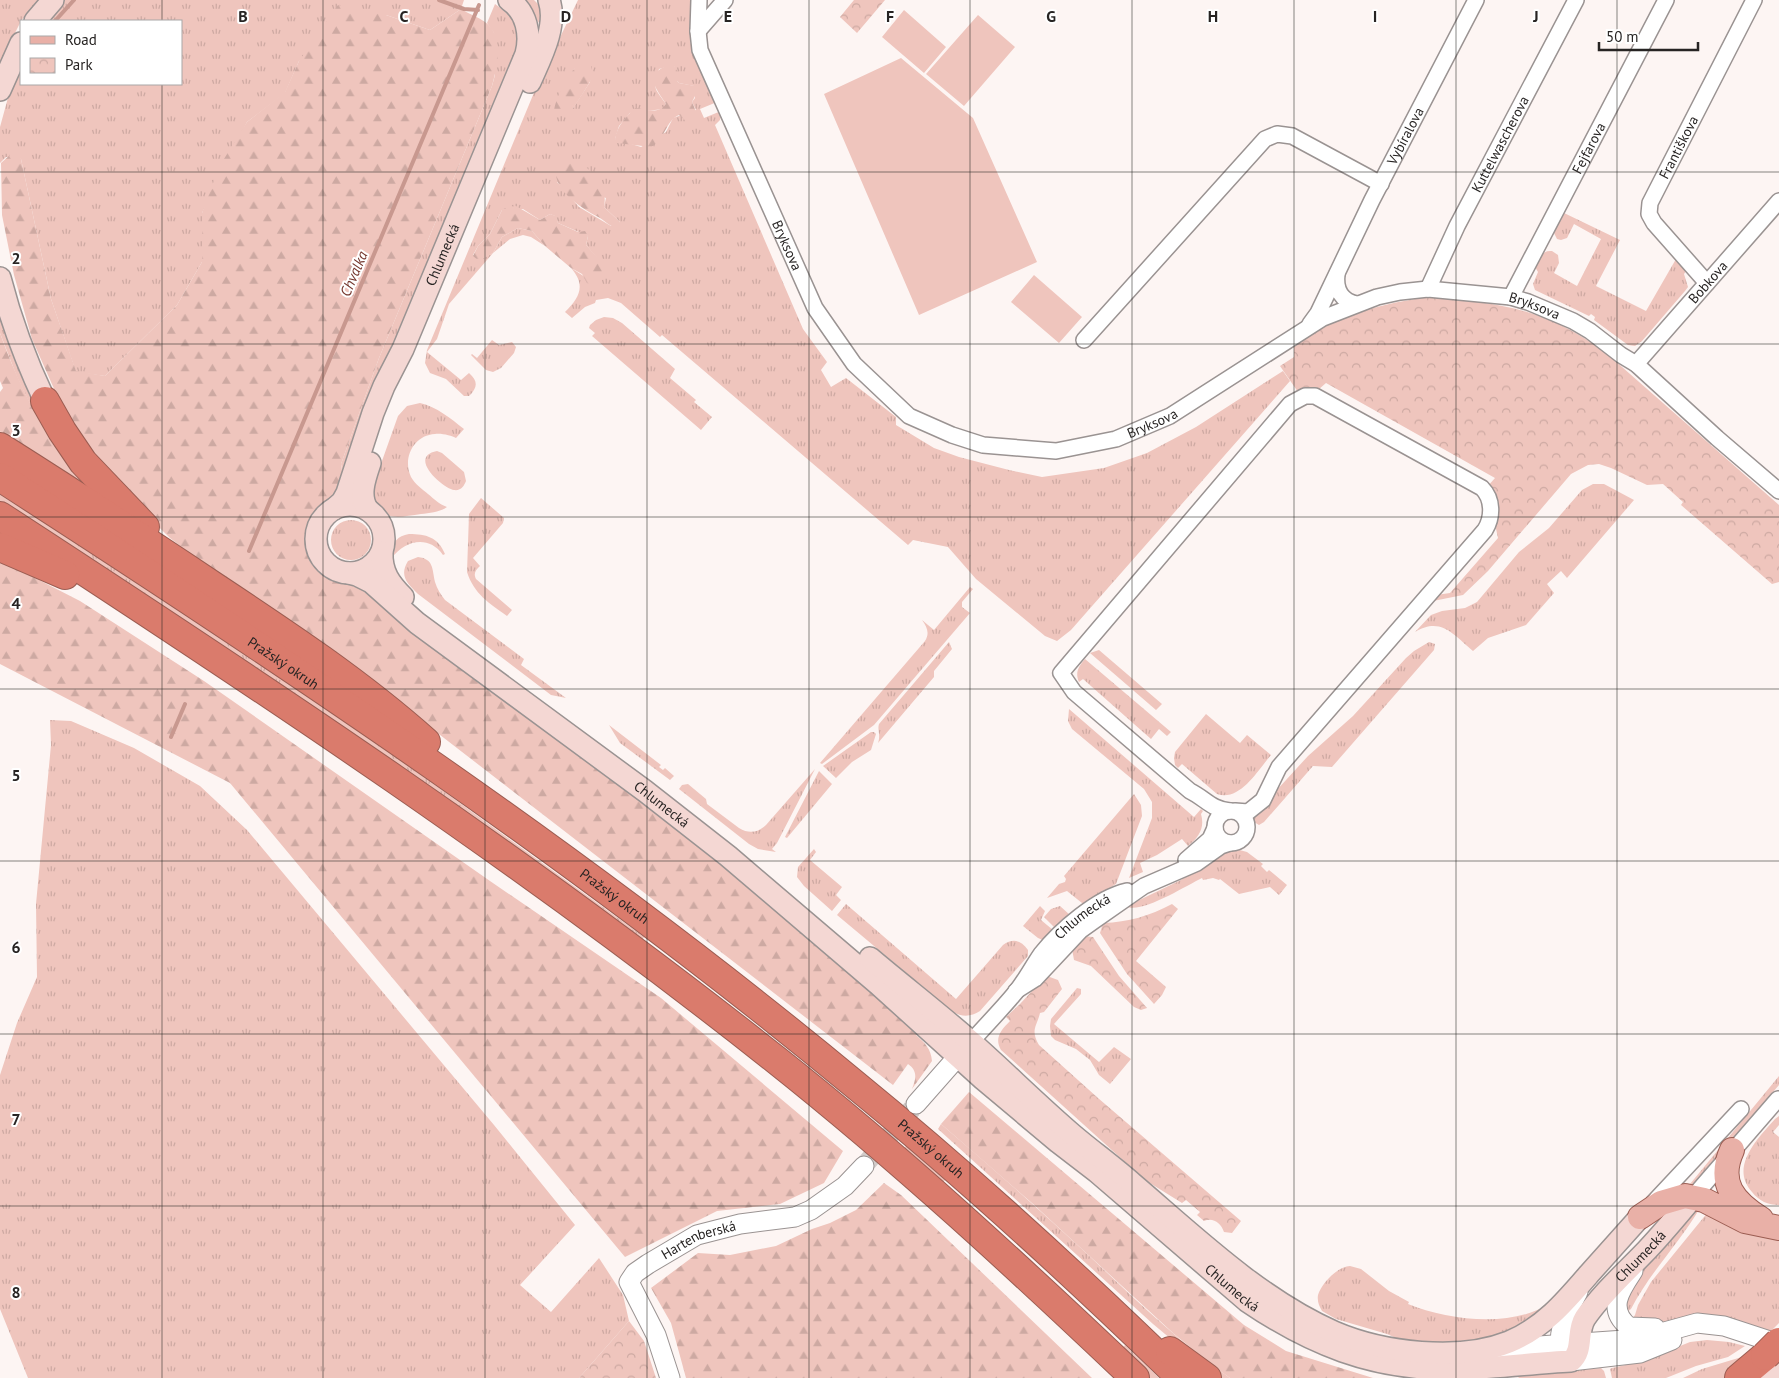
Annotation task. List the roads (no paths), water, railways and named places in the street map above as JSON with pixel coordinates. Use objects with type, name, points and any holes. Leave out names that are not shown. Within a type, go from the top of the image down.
[{"type":"highway","points":[[45,401],[83,462],[184,567]]},
{"type":"highway","points":[[0,447],[298,643],[402,721],[521,828]]},
{"type":"highway","name":"Pražský okruh","points":[[0,477],[234,630],[409,749],[521,828],[697,958],[852,1082],[984,1193],[1181,1378]]},
{"type":"highway","points":[[0,516],[331,735],[587,915],[721,1017],[830,1104],[925,1184],[990,1242],[1135,1378]]},
{"type":"highway","points":[[0,547],[34,561],[156,619]]},
{"type":"highway","points":[[1107,1307],[1206,1378]]},
{"type":"highway","points":[[1739,1378],[1774,1357]]},
{"type":"main road","points":[[36,20],[53,0]]},
{"type":"main road","name":"Chlumecká","points":[[334,509],[345,498],[384,386],[402,349],[526,54],[529,38],[527,26],[521,12],[509,0]]},
{"type":"main road","name":"Chlumecká","points":[[368,510],[364,504],[363,490],[375,449],[405,372],[432,313],[543,50],[552,18],[549,0]]},
{"type":"main road","points":[[0,90],[20,45]]},
{"type":"main road","points":[[0,278],[17,336],[45,401]]},
{"type":"main road","points":[[351,505],[368,510],[378,520],[382,528],[384,542],[382,552],[376,562],[365,570],[349,574],[337,571],[329,566],[317,549],[316,536],[319,526],[325,516],[334,509],[351,505]]},
{"type":"main road","name":"Chlumecká","points":[[382,552],[382,566],[388,580],[416,608],[442,628],[455,634],[710,823],[964,1049],[1058,1142],[1097,1172],[1247,1301],[1280,1323],[1315,1341],[1357,1356],[1417,1368],[1451,1369],[1570,1349],[1588,1314],[1693,1197]]},
{"type":"main road","name":"Chlumecká","points":[[349,574],[357,575],[371,582],[417,623],[700,833],[878,984],[1116,1169],[1215,1254],[1258,1286],[1301,1314],[1344,1336],[1380,1346],[1432,1352],[1475,1351],[1507,1342],[1535,1328],[1557,1310],[1640,1217]]},
{"type":"main road","points":[[1732,1150],[1728,1159],[1726,1173],[1734,1195],[1762,1220],[1779,1227]]},
{"type":"main road","points":[[1640,1217],[1661,1203],[1685,1196],[1710,1202],[1745,1221],[1779,1227]]},
{"type":"street","name":"Bryksova","points":[[699,0],[698,32],[700,50],[815,308],[854,364],[909,416],[952,435],[983,445],[1056,450],[1116,439],[1170,416],[1323,318],[1357,304],[1400,292],[1428,289],[1511,297],[1573,321],[1636,364],[1717,438],[1779,491]]},
{"type":"street","points":[[698,32],[725,0]]},
{"type":"street","name":"Vybíralova","points":[[1305,329],[1318,313],[1381,184],[1476,0]]},
{"type":"street","name":"Kuttelwascherova","points":[[1428,289],[1457,226],[1576,0]]},
{"type":"street","name":"Fejfarova","points":[[1511,297],[1666,0]]},
{"type":"street","name":"Františkova","points":[[1707,283],[1654,223],[1649,214],[1650,204],[1754,0]]},
{"type":"street","points":[[1084,340],[1264,139],[1278,134],[1292,136],[1381,184]]},
{"type":"street","name":"Bobkova","points":[[1636,364],[1779,201]]},
{"type":"street","points":[[1338,272],[1336,285],[1341,295],[1345,300],[1357,304]]},
{"type":"street","points":[[1190,792],[1200,796],[1213,807],[1232,811],[1248,812],[1263,800],[1279,767],[1485,530],[1491,513],[1489,499],[1482,488],[1320,398],[1310,395],[1298,398],[1290,404],[1254,444],[1061,673],[1074,692],[1190,792],[1212,815],[1216,833],[1222,840],[1230,843],[1239,841],[1243,838],[1247,829],[1246,820],[1243,816],[1232,811],[1220,815],[1215,826]]},
{"type":"street","name":"Chlumecká","points":[[1172,873],[1207,843],[1212,836],[1215,826]]},
{"type":"street","name":"Chlumecká","points":[[964,1049],[1016,992],[1035,979],[1080,931],[1144,886],[1197,863],[1221,846],[1230,843]]},
{"type":"street","points":[[916,1104],[964,1049]]},
{"type":"street","points":[[1693,1197],[1778,1099]]},
{"type":"street","points":[[1640,1217],[1741,1109]]},
{"type":"street","name":"Hartenberská","points":[[670,1378],[656,1335],[629,1282],[631,1277],[648,1264],[697,1235],[740,1224],[795,1217],[811,1210],[845,1186],[864,1166]]},
{"type":"street","points":[[1648,1248],[1623,1287],[1617,1301],[1618,1311],[1629,1327],[1676,1328]]},
{"type":"street","name":"Chlumecká","points":[[1570,1349],[1562,1330],[1565,1318],[1585,1279]]},
{"type":"street","name":"Chlumecká","points":[[1570,1349],[1649,1338],[1697,1323],[1724,1326],[1774,1357]]},
{"type":"street","name":"Chlumecká","points":[[1475,1351],[1570,1349],[1640,1353],[1691,1331],[1724,1326]]},
{"type":"waterway","points":[[56,20],[74,0]]},
{"type":"waterway","points":[[439,0],[464,9],[478,10]]},
{"type":"waterway","name":"Chvalka","points":[[249,551],[479,5]]},
{"type":"waterway","name":"Chvalka","points":[[171,737],[185,704]]},
{"type":"tunnel","points":[[864,1166],[916,1104]]}]
